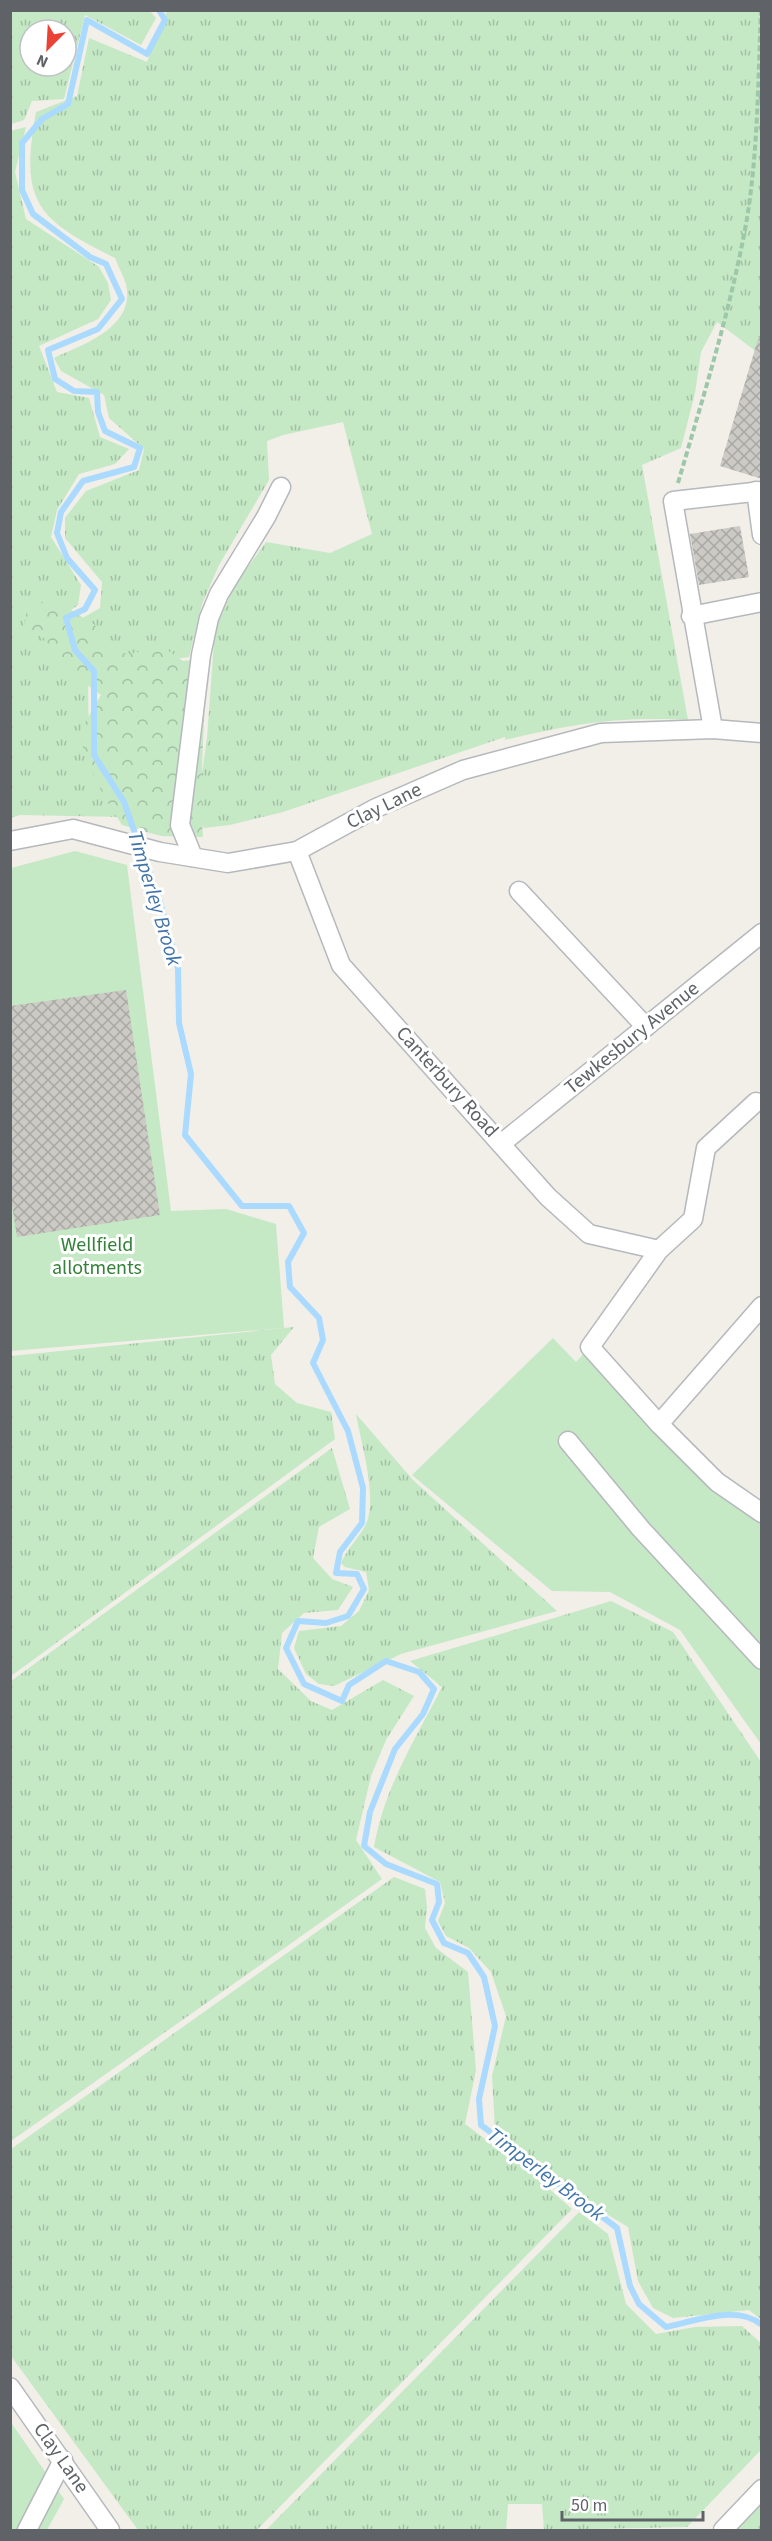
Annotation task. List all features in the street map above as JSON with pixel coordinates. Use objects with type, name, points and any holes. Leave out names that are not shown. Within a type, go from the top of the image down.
[{"type":"street","points":[[193,857],[180,825],[192,718],[207,627],[219,594],[266,518],[281,487]]},
{"type":"street","points":[[712,729],[673,501],[759,491],[762,535]]},
{"type":"street","points":[[691,616],[762,602]]},
{"type":"street","name":"Clay Lane","points":[[10,841],[73,829],[160,852],[228,863],[297,851],[376,808],[463,770],[601,733],[712,729],[762,733]]},
{"type":"street","name":"Canterbury Road","points":[[297,851],[341,965],[548,1197],[589,1234],[659,1250]]},
{"type":"street","points":[[519,891],[646,1027]]},
{"type":"street","name":"Tewkesbury Avenue","points":[[502,1143],[762,933]]},
{"type":"street","points":[[756,1102],[706,1148],[693,1219],[659,1250],[590,1347],[659,1424],[717,1482],[762,1513]]},
{"type":"street","points":[[659,1424],[762,1306]]},
{"type":"street","points":[[568,1441],[641,1529],[762,1660]]},
{"type":"street","name":"Clay Lane","points":[[10,2387],[110,2530]]},
{"type":"street","points":[[27,2530],[63,2460]]},
{"type":"street","points":[[723,2530],[762,2489]]},
{"type":"path","points":[[673,501],[726,320],[746,222],[758,95],[761,10]]},
{"type":"green space","points":[[11,10],[150,11],[156,18],[141,45],[85,15],[78,43],[78,18],[18,18],[18,78],[69,78],[64,99],[32,101],[24,120],[11,124]]},
{"type":"green space","points":[[167,11],[761,11],[761,355],[717,322],[701,352],[695,393],[681,448],[642,465],[688,720],[640,719],[596,722],[505,740],[505,737],[283,812],[230,825],[204,828],[196,816],[207,738],[215,629],[235,585],[266,542],[330,553],[372,534],[343,422],[283,435],[267,441],[269,480],[219,565],[202,604],[189,657],[126,666],[72,624],[100,608],[102,582],[65,538],[65,518],[86,491],[139,470],[144,449],[109,418],[104,395],[61,371],[54,358],[93,340],[116,323],[127,299],[126,284],[115,258],[67,231],[51,218],[40,204],[33,187],[30,167],[36,112],[77,96],[89,38],[147,62]]},
{"type":"green space","points":[[26,127],[15,172],[26,219],[99,267],[108,283],[111,300],[98,319],[39,346],[57,392],[89,398],[100,437],[129,449],[115,464],[79,474],[57,510],[51,537],[81,585],[78,605],[59,619],[88,673],[89,761],[123,817],[20,815],[11,818],[10,131]]},
{"type":"green space","points":[[52,598],[95,625],[105,649],[128,654],[163,647],[183,661],[207,658],[202,770],[203,837],[161,836],[122,825],[115,814],[91,770],[79,733],[101,695],[67,670],[44,638],[24,630],[27,608]]},
{"type":"green space","name":"Wellfield allotments","points":[[75,851],[127,865],[171,1211],[226,1209],[276,1224],[284,1328],[11,1351],[11,868]]},
{"type":"green space","points":[[294,1327],[271,1355],[275,1384],[297,1403],[331,1412],[335,1439],[11,1676],[11,1356]]},
{"type":"green space","points":[[553,1338],[576,1362],[590,1347],[761,1513],[761,1744],[680,1630],[610,1592],[552,1591],[412,1475]]},
{"type":"green space","points":[[356,1414],[413,1480],[557,1611],[401,1654],[334,1686],[319,1684],[306,1674],[294,1648],[299,1631],[341,1626],[359,1611],[369,1590],[366,1572],[345,1567],[341,1563],[366,1524],[369,1513],[369,1485]]},
{"type":"green space","points":[[332,1448],[350,1509],[319,1527],[313,1558],[332,1579],[353,1587],[338,1610],[304,1613],[282,1633],[278,1669],[311,1701],[332,1710],[383,1680],[414,1696],[386,1740],[371,1776],[356,1840],[382,1879],[11,2141],[11,1681]]},
{"type":"green space","points":[[611,1601],[673,1632],[761,1762],[761,2319],[749,2310],[673,2318],[653,2308],[638,2281],[628,2227],[582,2199],[495,2129],[492,2076],[506,2016],[491,1972],[469,1948],[446,1936],[438,1921],[445,1903],[440,1882],[374,1847],[393,1784],[442,1687],[410,1661]]},
{"type":"green space","points":[[394,1877],[425,1889],[427,1907],[425,1928],[436,1948],[468,1972],[476,2070],[465,2124],[531,2173],[572,2209],[257,2530],[138,2530],[11,2356],[11,2149]]},
{"type":"green space","points":[[579,2212],[608,2234],[626,2304],[656,2334],[695,2327],[742,2326],[761,2343],[761,2450],[687,2527],[544,2530],[542,2504],[508,2504],[506,2530],[266,2530]]},
{"type":"green space","points":[[10,2421],[64,2499],[47,2530],[11,2530]]},
{"type":"green space","points":[[761,2499],[761,2530],[734,2530]]},
{"type":"building","points":[[758,339],[762,340],[762,479],[720,466]]},
{"type":"building","points":[[740,526],[749,577],[699,585],[690,534]]},
{"type":"building","points":[[126,990],[160,1215],[17,1237],[10,1192],[10,1006]]},
{"type":"waterway","name":"Timperley Brook","points":[[138,842],[124,802],[94,755],[94,671],[75,650],[66,618],[85,609],[95,590],[67,558],[57,533],[61,512],[83,481],[134,467],[140,448],[105,431],[98,412],[97,392],[74,391],[55,379],[48,350],[98,329],[122,299],[106,264],[90,257],[33,214],[22,190],[22,143],[42,119],[68,104],[87,20],[147,54],[165,20],[159,10]]},
{"type":"waterway","name":"Timperley Brook","points":[[142,852],[160,902],[178,968],[179,1023],[191,1074],[185,1135],[242,1206],[289,1206],[304,1233],[288,1262],[290,1287],[319,1318],[323,1340],[313,1363],[348,1431],[363,1488],[362,1523],[340,1552],[336,1573],[357,1574],[364,1589],[348,1616],[326,1623],[298,1621],[286,1648],[304,1684],[342,1701],[349,1685],[386,1661],[419,1672],[434,1689],[423,1714],[395,1749],[370,1812],[364,1846],[386,1864],[437,1884],[439,1902],[432,1920],[444,1943],[468,1953],[484,1977],[495,2026],[479,2099],[481,2125],[617,2228],[630,2286],[639,2304],[666,2327],[703,2318],[728,2315],[752,2319],[762,2325]]}]
